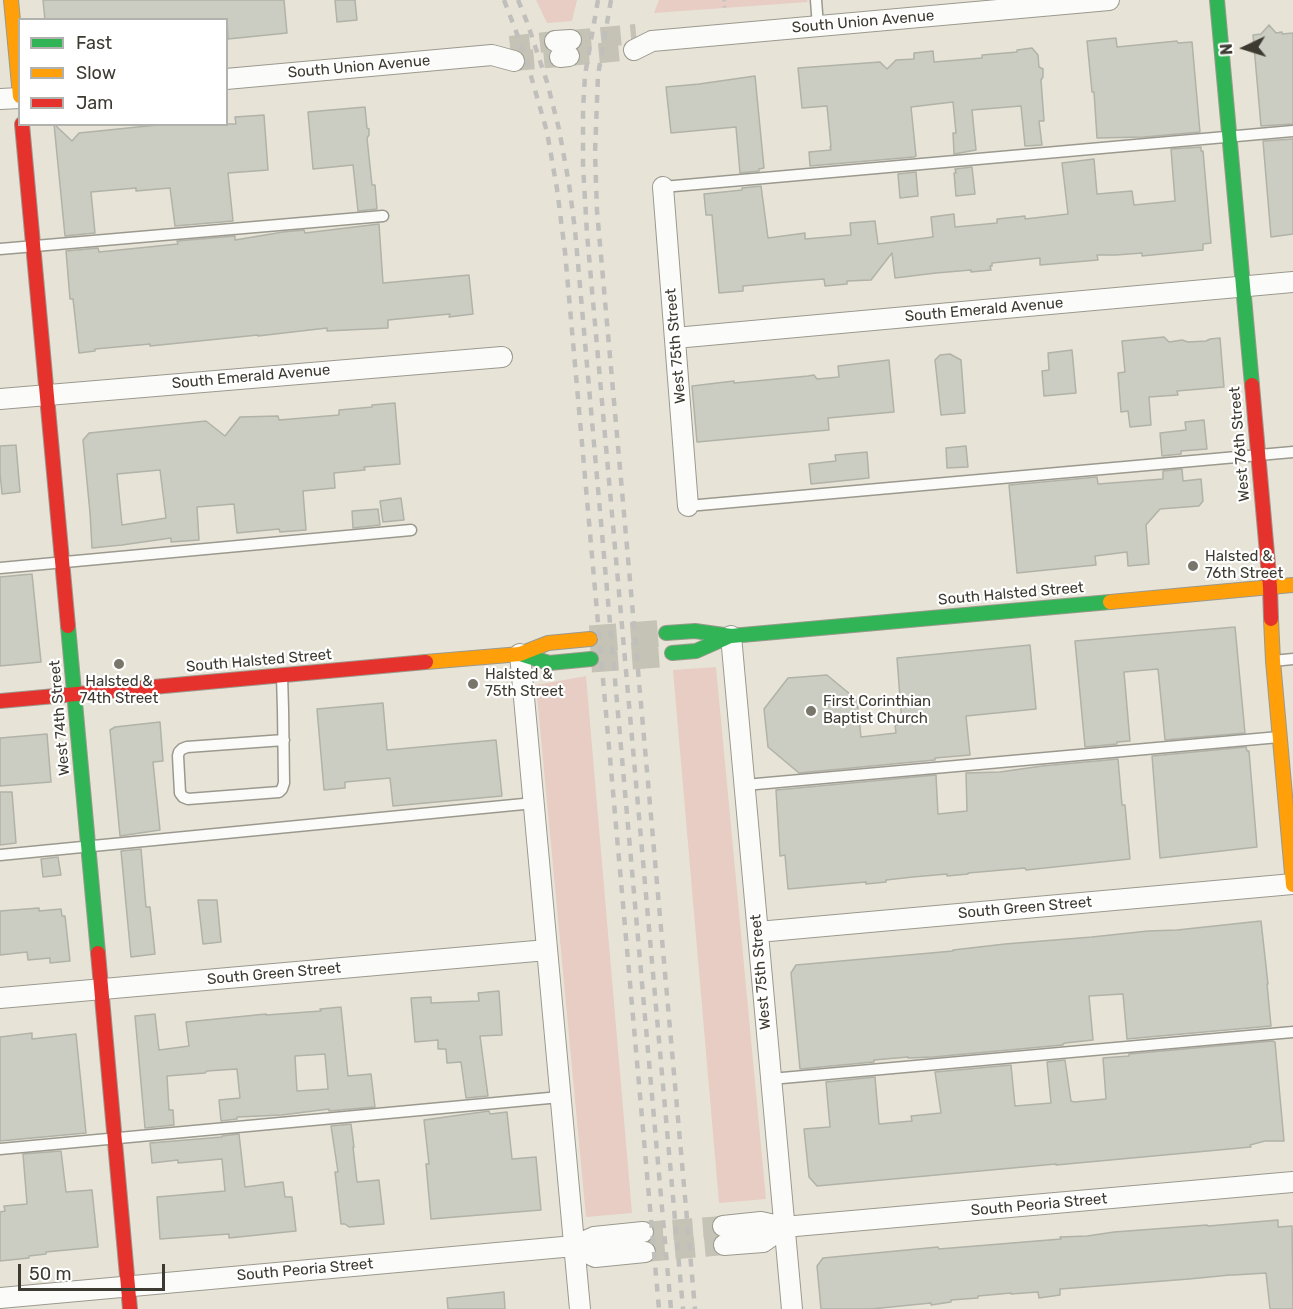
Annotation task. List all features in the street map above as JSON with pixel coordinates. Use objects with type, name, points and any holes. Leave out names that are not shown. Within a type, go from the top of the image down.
[{"type":"street","points":[[11,0],[18,75]]},
{"type":"street","name":"South Union Avenue","points":[[640,42],[1109,0]]},
{"type":"street","name":"West 76th Street","points":[[1216,0],[1270,587],[1273,661],[1286,737],[1293,885]]},
{"type":"street","name":"South Union Avenue","points":[[228,79],[512,53]]},
{"type":"street","points":[[0,99],[18,97]]},
{"type":"street","name":"West 74th Street","points":[[22,126],[130,1309]]},
{"type":"street","name":"West 75th Street","points":[[663,187],[688,506]]},
{"type":"street","name":"South Emerald Avenue","points":[[675,338],[1293,282]]},
{"type":"street","name":"South Emerald Avenue","points":[[0,399],[502,357]]},
{"type":"street","name":"South Halsted Street","points":[[666,633],[695,631],[731,636],[1293,585]]},
{"type":"street","name":"West 75th Street","points":[[731,636],[792,1309]]},
{"type":"street","name":"South Halsted Street","points":[[672,652],[696,651],[731,636]]},
{"type":"street","name":"South Halsted Street","points":[[0,701],[520,654],[548,643],[590,639]]},
{"type":"street","points":[[520,654],[580,1309]]},
{"type":"street","name":"South Halsted Street","points":[[520,654],[549,663],[591,659]]},
{"type":"street","name":"South Green Street","points":[[758,932],[1293,885]]},
{"type":"street","name":"South Green Street","points":[[0,998],[547,950]]},
{"type":"street","name":"South Peoria Street","points":[[723,1226],[761,1222],[784,1227],[1293,1182]]},
{"type":"street","name":"South Peoria Street","points":[[724,1245],[763,1242],[784,1227]]},
{"type":"street","name":"South Peoria Street","points":[[0,1298],[574,1246],[594,1237],[643,1232]]},
{"type":"street","name":"South Peoria Street","points":[[574,1246],[595,1257],[645,1252]]},
{"type":"lane","points":[[816,0],[818,26]]},
{"type":"lane","points":[[663,187],[1293,131]]},
{"type":"lane","points":[[0,249],[383,216]]},
{"type":"lane","points":[[688,506],[1293,452]]},
{"type":"lane","points":[[0,568],[411,530]]},
{"type":"lane","points":[[1273,661],[1293,659]]},
{"type":"lane","points":[[282,676],[284,740],[282,789],[279,792],[188,799],[180,793],[178,756],[182,749],[284,740]]},
{"type":"lane","points":[[745,785],[1286,737]]},
{"type":"lane","points":[[0,855],[534,803]]},
{"type":"lane","points":[[771,1079],[1293,1032]]},
{"type":"lane","points":[[0,1149],[560,1097]]},
{"type":"path","points":[[724,0],[725,12]]},
{"type":"shaded area","points":[[536,0],[577,0],[572,21],[547,23]]},
{"type":"shaded area","points":[[659,0],[807,0],[808,2],[654,13]]},
{"type":"shaded area","points":[[716,667],[766,1199],[719,1203],[673,670]]},
{"type":"shaded area","points":[[586,676],[632,1213],[586,1217],[536,685]]},
{"type":"building","points":[[43,0],[284,0],[287,33],[228,39],[228,18],[45,18]]},
{"type":"building","points":[[335,0],[355,0],[357,20],[337,22]]},
{"type":"building","points":[[1269,25],[1276,33],[1293,33],[1293,124],[1261,126],[1253,35],[1261,34]]},
{"type":"building","points":[[1116,38],[1117,47],[1177,41],[1178,43],[1192,42],[1200,132],[1097,138],[1087,41]]},
{"type":"building","points":[[1032,48],[1038,55],[1039,67],[1043,69],[1041,80],[1044,121],[1039,121],[1042,145],[1025,146],[1021,106],[972,110],[976,150],[954,154],[953,133],[956,133],[953,102],[911,107],[916,156],[914,157],[810,166],[809,152],[831,150],[827,106],[802,108],[798,68],[880,62],[887,69],[896,60],[914,59],[914,53],[933,51],[934,62],[982,58],[982,55],[1017,52],[1017,50]]},
{"type":"building","points":[[755,76],[764,168],[759,171],[740,173],[736,127],[671,133],[666,87]]},
{"type":"building","points":[[365,107],[369,129],[367,138],[372,185],[375,185],[377,209],[358,211],[353,165],[313,169],[308,112]]},
{"type":"building","points":[[264,115],[268,170],[228,173],[233,221],[175,226],[170,188],[91,192],[95,233],[65,236],[54,126],[72,141],[79,133],[147,126],[228,126],[228,124],[236,124],[235,117]]},
{"type":"building","points":[[1293,139],[1293,234],[1271,237],[1263,141]]},
{"type":"building","points":[[1201,147],[1211,243],[1203,244],[1203,250],[1142,256],[1142,253],[1097,255],[1098,260],[1040,265],[1040,258],[992,263],[991,270],[895,278],[892,253],[871,280],[847,281],[847,284],[825,286],[824,279],[786,282],[743,286],[743,291],[719,293],[712,215],[706,215],[704,194],[761,186],[768,238],[805,233],[805,239],[851,235],[850,223],[875,221],[878,244],[933,237],[931,217],[954,214],[955,227],[997,223],[997,219],[1025,216],[1025,219],[1068,214],[1062,163],[1094,159],[1097,194],[1132,191],[1134,205],[1175,201],[1171,149]]},
{"type":"building","points":[[972,167],[975,194],[956,196],[955,169]]},
{"type":"building","points":[[916,172],[918,196],[900,198],[898,174]]},
{"type":"building","points":[[379,224],[383,283],[469,275],[473,314],[388,320],[388,328],[327,331],[327,328],[150,346],[150,344],[95,349],[95,351],[79,353],[73,299],[70,299],[66,251],[98,248],[99,252],[178,244],[177,241],[235,236],[235,240],[283,232],[304,230],[305,233]]},
{"type":"building","points":[[1164,337],[1169,342],[1206,341],[1220,338],[1224,387],[1177,391],[1178,395],[1149,397],[1151,425],[1130,427],[1128,411],[1121,412],[1118,373],[1125,372],[1122,341]]},
{"type":"building","points":[[1072,350],[1076,393],[1044,396],[1042,371],[1049,370],[1048,353]]},
{"type":"building","points":[[950,354],[961,360],[965,413],[941,415],[935,360],[940,355]]},
{"type":"building","points":[[889,360],[894,412],[828,418],[829,430],[697,442],[692,386],[814,375],[817,379],[839,377],[838,366]]},
{"type":"building","points":[[395,403],[400,464],[364,467],[365,470],[334,473],[335,488],[303,491],[306,530],[280,532],[279,529],[237,533],[234,504],[197,507],[199,540],[171,542],[171,538],[92,548],[83,440],[89,433],[206,421],[225,436],[240,417],[278,416],[279,420],[339,415],[339,410],[372,407],[372,405]],"holes":[[[160,470],[166,518],[122,525],[117,474]]]},
{"type":"building","points":[[1204,420],[1207,449],[1181,451],[1181,454],[1162,456],[1160,433],[1186,430],[1185,422]]},
{"type":"building","points":[[16,445],[20,492],[2,494],[0,446]]},
{"type":"building","points":[[966,446],[968,467],[947,468],[946,448]]},
{"type":"building","points":[[867,452],[869,478],[811,484],[809,464],[836,461],[835,455]]},
{"type":"building","points":[[1182,469],[1183,481],[1201,479],[1203,501],[1199,506],[1160,509],[1146,525],[1149,564],[1128,566],[1127,552],[1095,556],[1096,565],[1017,573],[1009,485],[1097,477],[1098,484],[1163,479],[1163,471]]},
{"type":"building","points":[[401,498],[404,520],[383,522],[380,501]]},
{"type":"building","points":[[378,509],[380,525],[353,528],[352,511]]},
{"type":"building","points":[[32,574],[41,662],[0,666],[0,577]]},
{"type":"building","points":[[1235,627],[1245,733],[1165,740],[1158,669],[1124,672],[1130,741],[1085,747],[1075,641]]},
{"type":"building","name":"First Corinthian Baptist Church","points":[[1030,645],[1036,709],[966,716],[970,755],[799,773],[768,747],[764,709],[788,678],[827,675],[857,700],[861,737],[896,733],[895,725],[902,724],[897,658]]},
{"type":"building","points":[[383,703],[387,750],[496,740],[502,796],[393,806],[390,778],[345,782],[345,788],[324,790],[317,709]]},
{"type":"building","points":[[160,722],[163,761],[153,762],[160,830],[120,836],[110,730],[115,727]]},
{"type":"building","points":[[47,734],[51,782],[0,786],[0,738]]},
{"type":"building","points":[[1246,747],[1249,751],[1257,847],[1160,858],[1152,756]]},
{"type":"building","points":[[1118,759],[1130,859],[1026,870],[1025,868],[947,876],[947,874],[866,884],[866,882],[788,889],[785,855],[780,856],[776,790],[936,775],[938,814],[967,811],[966,773],[1000,772]]},
{"type":"building","points":[[0,792],[12,792],[16,843],[0,845]]},
{"type":"building","points":[[141,849],[146,907],[150,907],[155,954],[131,957],[121,851]]},
{"type":"building","points":[[58,857],[61,875],[43,877],[41,859]]},
{"type":"building","points":[[198,900],[217,900],[221,942],[203,944]]},
{"type":"building","points":[[39,908],[39,911],[61,909],[62,916],[65,916],[70,961],[50,963],[50,958],[28,960],[27,952],[0,955],[0,911]]},
{"type":"building","points":[[1261,921],[1271,1026],[1127,1039],[1123,994],[1089,996],[1093,1040],[1063,1045],[874,1060],[874,1062],[800,1069],[791,973],[796,965]]},
{"type":"building","points":[[499,991],[502,1035],[480,1036],[488,1096],[466,1098],[461,1062],[447,1063],[446,1049],[438,1049],[438,1040],[415,1042],[411,998],[431,997],[431,1003],[479,1001],[478,993]]},
{"type":"building","points":[[341,1007],[348,1076],[371,1074],[375,1107],[237,1117],[237,1119],[221,1121],[219,1100],[240,1098],[237,1069],[207,1071],[167,1076],[169,1110],[173,1110],[174,1125],[145,1128],[135,1016],[155,1014],[159,1050],[189,1046],[186,1022],[321,1011],[320,1009]],"holes":[[[325,1054],[328,1089],[297,1091],[295,1056]]]},
{"type":"building","points":[[32,1033],[32,1039],[76,1034],[86,1133],[0,1141],[0,1037]]},
{"type":"building","points":[[1275,1042],[1284,1141],[1265,1141],[1250,1145],[1251,1147],[817,1186],[809,1177],[804,1129],[830,1127],[826,1082],[875,1077],[879,1124],[912,1121],[911,1116],[941,1113],[935,1072],[1011,1065],[1015,1106],[1051,1103],[1047,1062],[1065,1060],[1071,1101],[1074,1102],[1106,1099],[1103,1058]]},
{"type":"building","points":[[489,1111],[490,1114],[507,1112],[512,1159],[536,1157],[541,1210],[431,1219],[426,1164],[429,1164],[424,1120]]},
{"type":"building","points":[[351,1124],[357,1182],[379,1180],[384,1224],[349,1227],[341,1224],[335,1172],[338,1172],[331,1126]]},
{"type":"building","points":[[239,1134],[245,1187],[283,1182],[285,1197],[292,1197],[296,1231],[229,1238],[229,1234],[160,1239],[157,1197],[225,1191],[222,1159],[152,1163],[150,1143]]},
{"type":"building","points":[[61,1151],[66,1192],[92,1190],[98,1247],[46,1252],[46,1254],[29,1256],[29,1258],[0,1261],[0,1212],[5,1211],[4,1206],[27,1204],[23,1154]]},
{"type":"building","points":[[1278,1220],[1278,1227],[1292,1226],[1293,1309],[1270,1309],[1266,1273],[1060,1289],[1060,1295],[1039,1298],[1038,1292],[1011,1293],[951,1300],[951,1302],[931,1305],[931,1303],[871,1309],[821,1309],[817,1266],[823,1258]]},
{"type":"building","points":[[504,1292],[505,1309],[448,1309],[447,1298]]},
{"type":"tunnel","points":[[571,40],[636,34]]},
{"type":"tunnel","points":[[510,46],[555,41]]},
{"type":"tunnel","points":[[569,56],[634,50]]},
{"type":"tunnel","points":[[514,61],[560,57]]},
{"type":"tunnel","points":[[590,639],[666,633]]},
{"type":"tunnel","points":[[591,659],[672,653]]},
{"type":"tunnel","points":[[643,1232],[723,1226]]},
{"type":"tunnel","points":[[645,1252],[724,1245]]},
{"type":"railway","points":[[504,0],[525,55],[547,132],[565,252],[659,1309]]},
{"type":"railway","points":[[518,0],[547,82],[559,129],[575,230],[671,1309]]},
{"type":"railway","points":[[598,0],[585,75],[583,110],[587,234],[683,1309]]},
{"type":"railway","points":[[611,0],[598,75],[595,153],[597,211],[695,1309]]},
{"type":"traffic: fast","points":[[1217,0],[1252,385]]},
{"type":"traffic: fast","points":[[666,633],[695,631],[731,636],[1110,602]]},
{"type":"traffic: fast","points":[[68,626],[98,953]]},
{"type":"traffic: fast","points":[[672,653],[696,651],[730,636]]},
{"type":"traffic: fast","points":[[520,654],[549,663],[591,659]]},
{"type":"traffic: slow","points":[[11,0],[18,75]]},
{"type":"traffic: slow","points":[[1110,602],[1293,585]]},
{"type":"traffic: slow","points":[[1271,619],[1293,885]]},
{"type":"traffic: slow","points":[[426,662],[520,654],[548,643],[590,639]]},
{"type":"traffic: jam","points":[[22,126],[68,626]]},
{"type":"traffic: jam","points":[[1252,385],[1271,619]]},
{"type":"traffic: jam","points":[[0,701],[426,662]]},
{"type":"traffic: jam","points":[[98,953],[130,1309]]},
{"type":"place","name":"Halsted & 76th Street","points":[[1193,566]]},
{"type":"place","name":"Halsted & 74th Street","points":[[119,664]]},
{"type":"place","name":"Halsted & 75th Street","points":[[473,684]]},
{"type":"place","name":"First Corinthian Baptist Church","points":[[811,711]]}]
